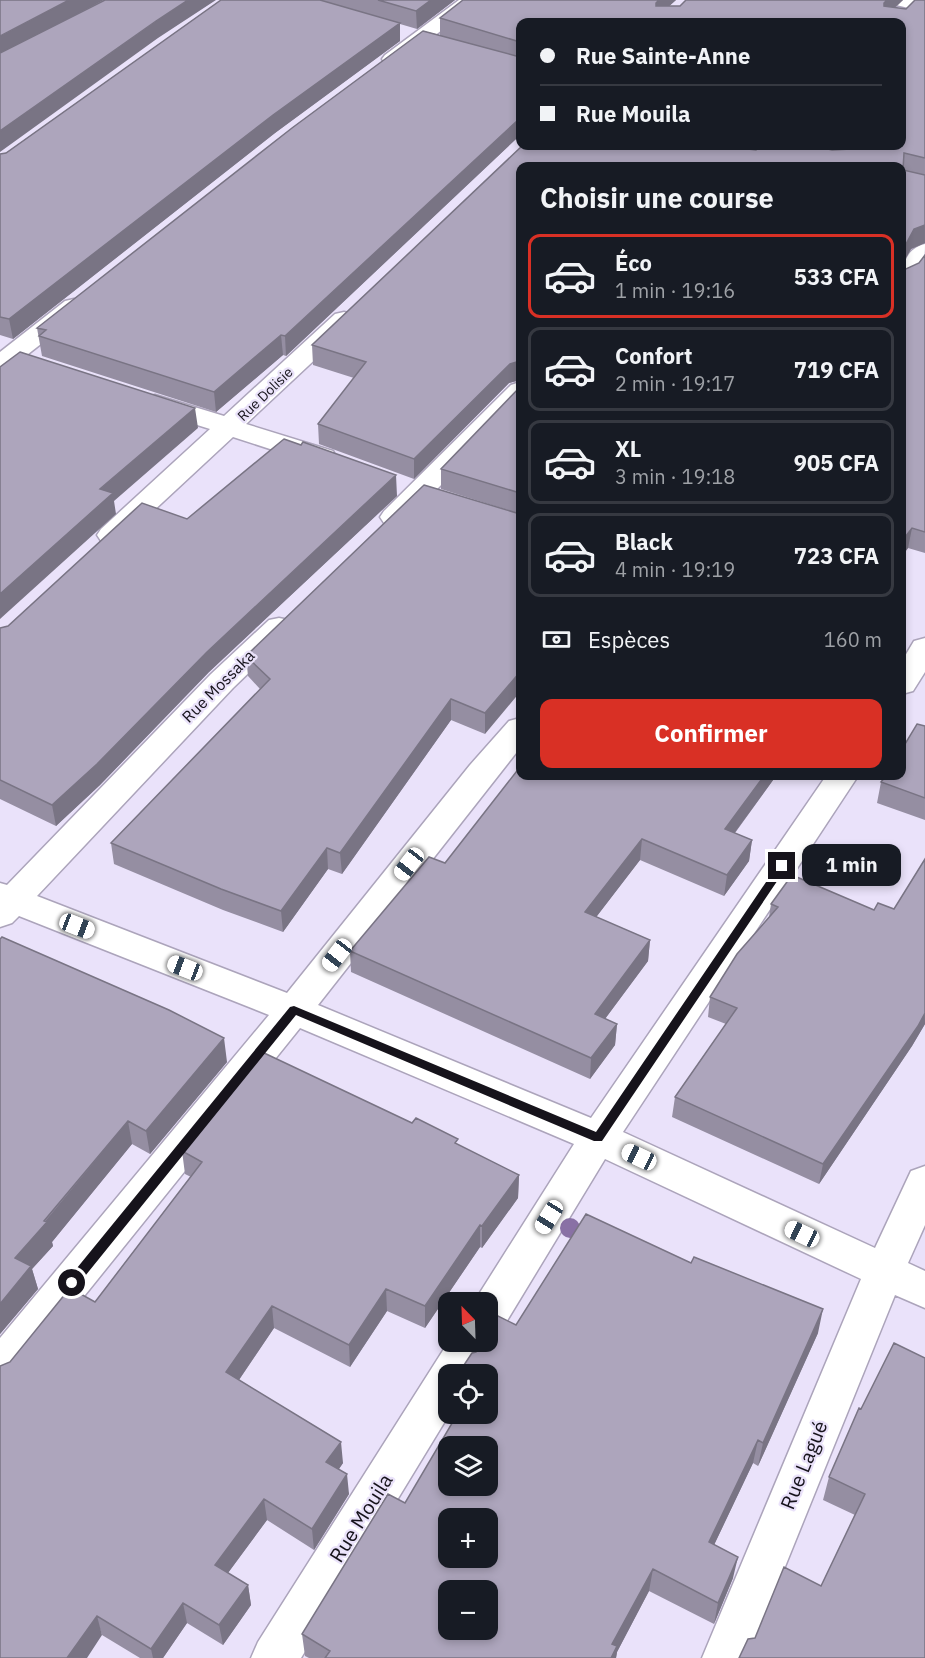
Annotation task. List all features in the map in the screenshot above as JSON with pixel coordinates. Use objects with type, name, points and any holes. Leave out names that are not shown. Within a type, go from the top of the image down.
[{"type":"street","points":[[374,73],[471,0]]},
{"type":"street","points":[[398,33],[442,46]]},
{"type":"street","points":[[906,274],[925,251]]},
{"type":"street","points":[[3,358],[92,292]]},
{"type":"street","name":"Rue Dolisie","points":[[97,548],[230,427],[359,304]]},
{"type":"street","points":[[3,358],[43,367]]},
{"type":"street","points":[[376,534],[430,497],[516,395]]},
{"type":"street","points":[[131,396],[346,465]]},
{"type":"street","points":[[388,481],[430,497]]},
{"type":"street","name":"Rue Mossaka","points":[[4,903],[222,681],[299,608]]},
{"type":"street","points":[[0,1369],[294,1010],[481,773],[516,733]]},
{"type":"street","points":[[498,1300],[598,1138],[839,780]]},
{"type":"street","points":[[4,903],[294,1010],[598,1138],[925,1290]]},
{"type":"street","name":"Rue Lagué","points":[[725,1658],[884,1272],[925,1182]]},
{"type":"street","name":"Rue Mouila","points":[[274,1658],[438,1394]]},
{"type":"building","points":[[0,0],[69,0],[0,36]]},
{"type":"building","points":[[105,0],[188,0],[0,131],[0,53]]},
{"type":"building","points":[[221,0],[320,0],[400,23],[273,115],[9,319],[0,317],[0,154],[6,153]]},
{"type":"building","points":[[378,0],[431,0],[416,11]]},
{"type":"building","points":[[463,0],[659,0],[656,6],[680,6],[686,0],[887,0],[884,6],[906,9],[915,0],[925,0],[925,158],[904,153],[903,162],[516,162],[516,362],[510,364],[414,459],[318,424],[366,362],[312,345],[518,150],[906,150],[906,18],[516,18],[516,41],[440,18]]},
{"type":"building","points":[[423,31],[516,56],[516,122],[285,336],[281,335],[214,392],[39,336],[46,330],[37,328],[292,128]]},
{"type":"building","points":[[906,171],[925,175],[925,225],[914,229],[906,244]]},
{"type":"building","points":[[925,255],[925,532],[912,528],[906,536],[906,269],[919,263]]},
{"type":"building","points":[[20,352],[195,408],[100,489],[113,493],[0,594],[0,367]]},
{"type":"building","points":[[516,391],[516,492],[441,469]]},
{"type":"building","points":[[284,439],[301,445],[303,442],[396,475],[207,652],[97,764],[52,805],[0,780],[0,628],[8,626],[142,503],[187,519]]},
{"type":"building","points":[[424,485],[516,513],[516,677],[485,713],[451,699],[340,853],[327,848],[281,911],[221,889],[111,843],[270,679],[246,656]]},
{"type":"building","points":[[917,724],[925,726],[925,798],[881,782],[883,780],[906,780],[906,742]]},
{"type":"building","points":[[516,772],[516,780],[761,780],[725,829],[752,840],[727,875],[642,839],[585,912],[650,940],[595,1014],[617,1024],[591,1058],[350,951],[429,857],[445,863]]},
{"type":"building","points":[[925,859],[925,1013],[823,1164],[675,1097],[737,1008],[710,997],[737,954],[778,907],[771,904],[792,875],[874,910],[878,903],[894,909]]},
{"type":"building","points":[[2,937],[169,1010],[224,1038],[146,1131],[128,1121],[15,1258],[31,1266],[0,1304],[0,939]]},
{"type":"building","points":[[262,1052],[412,1123],[416,1118],[458,1139],[455,1143],[519,1175],[482,1226],[480,1225],[425,1306],[386,1289],[349,1345],[272,1306],[226,1372],[341,1442],[326,1462],[347,1474],[312,1529],[264,1499],[215,1565],[248,1585],[219,1625],[183,1603],[151,1649],[97,1616],[67,1658],[0,1658],[0,1366],[10,1362],[70,1288],[95,1302],[202,1162],[182,1151]]},
{"type":"building","points":[[586,1214],[691,1263],[694,1257],[823,1309],[763,1443],[758,1440],[709,1542],[738,1557],[718,1603],[653,1569],[612,1644],[617,1646],[611,1658],[325,1658],[330,1651],[302,1634],[388,1494],[405,1503],[438,1447],[438,1496],[498,1496],[498,1436],[444,1436],[452,1424],[498,1424],[498,1364],[465,1364],[472,1353],[498,1352],[498,1316],[516,1325]]},
{"type":"building","points":[[894,1343],[925,1358],[925,1658],[739,1658],[748,1639],[755,1638],[784,1567],[821,1586],[865,1494],[829,1477],[859,1408],[861,1409]]},
{"type":"route","points":[[72,1283],[294,1010],[598,1138],[782,866]]}]
